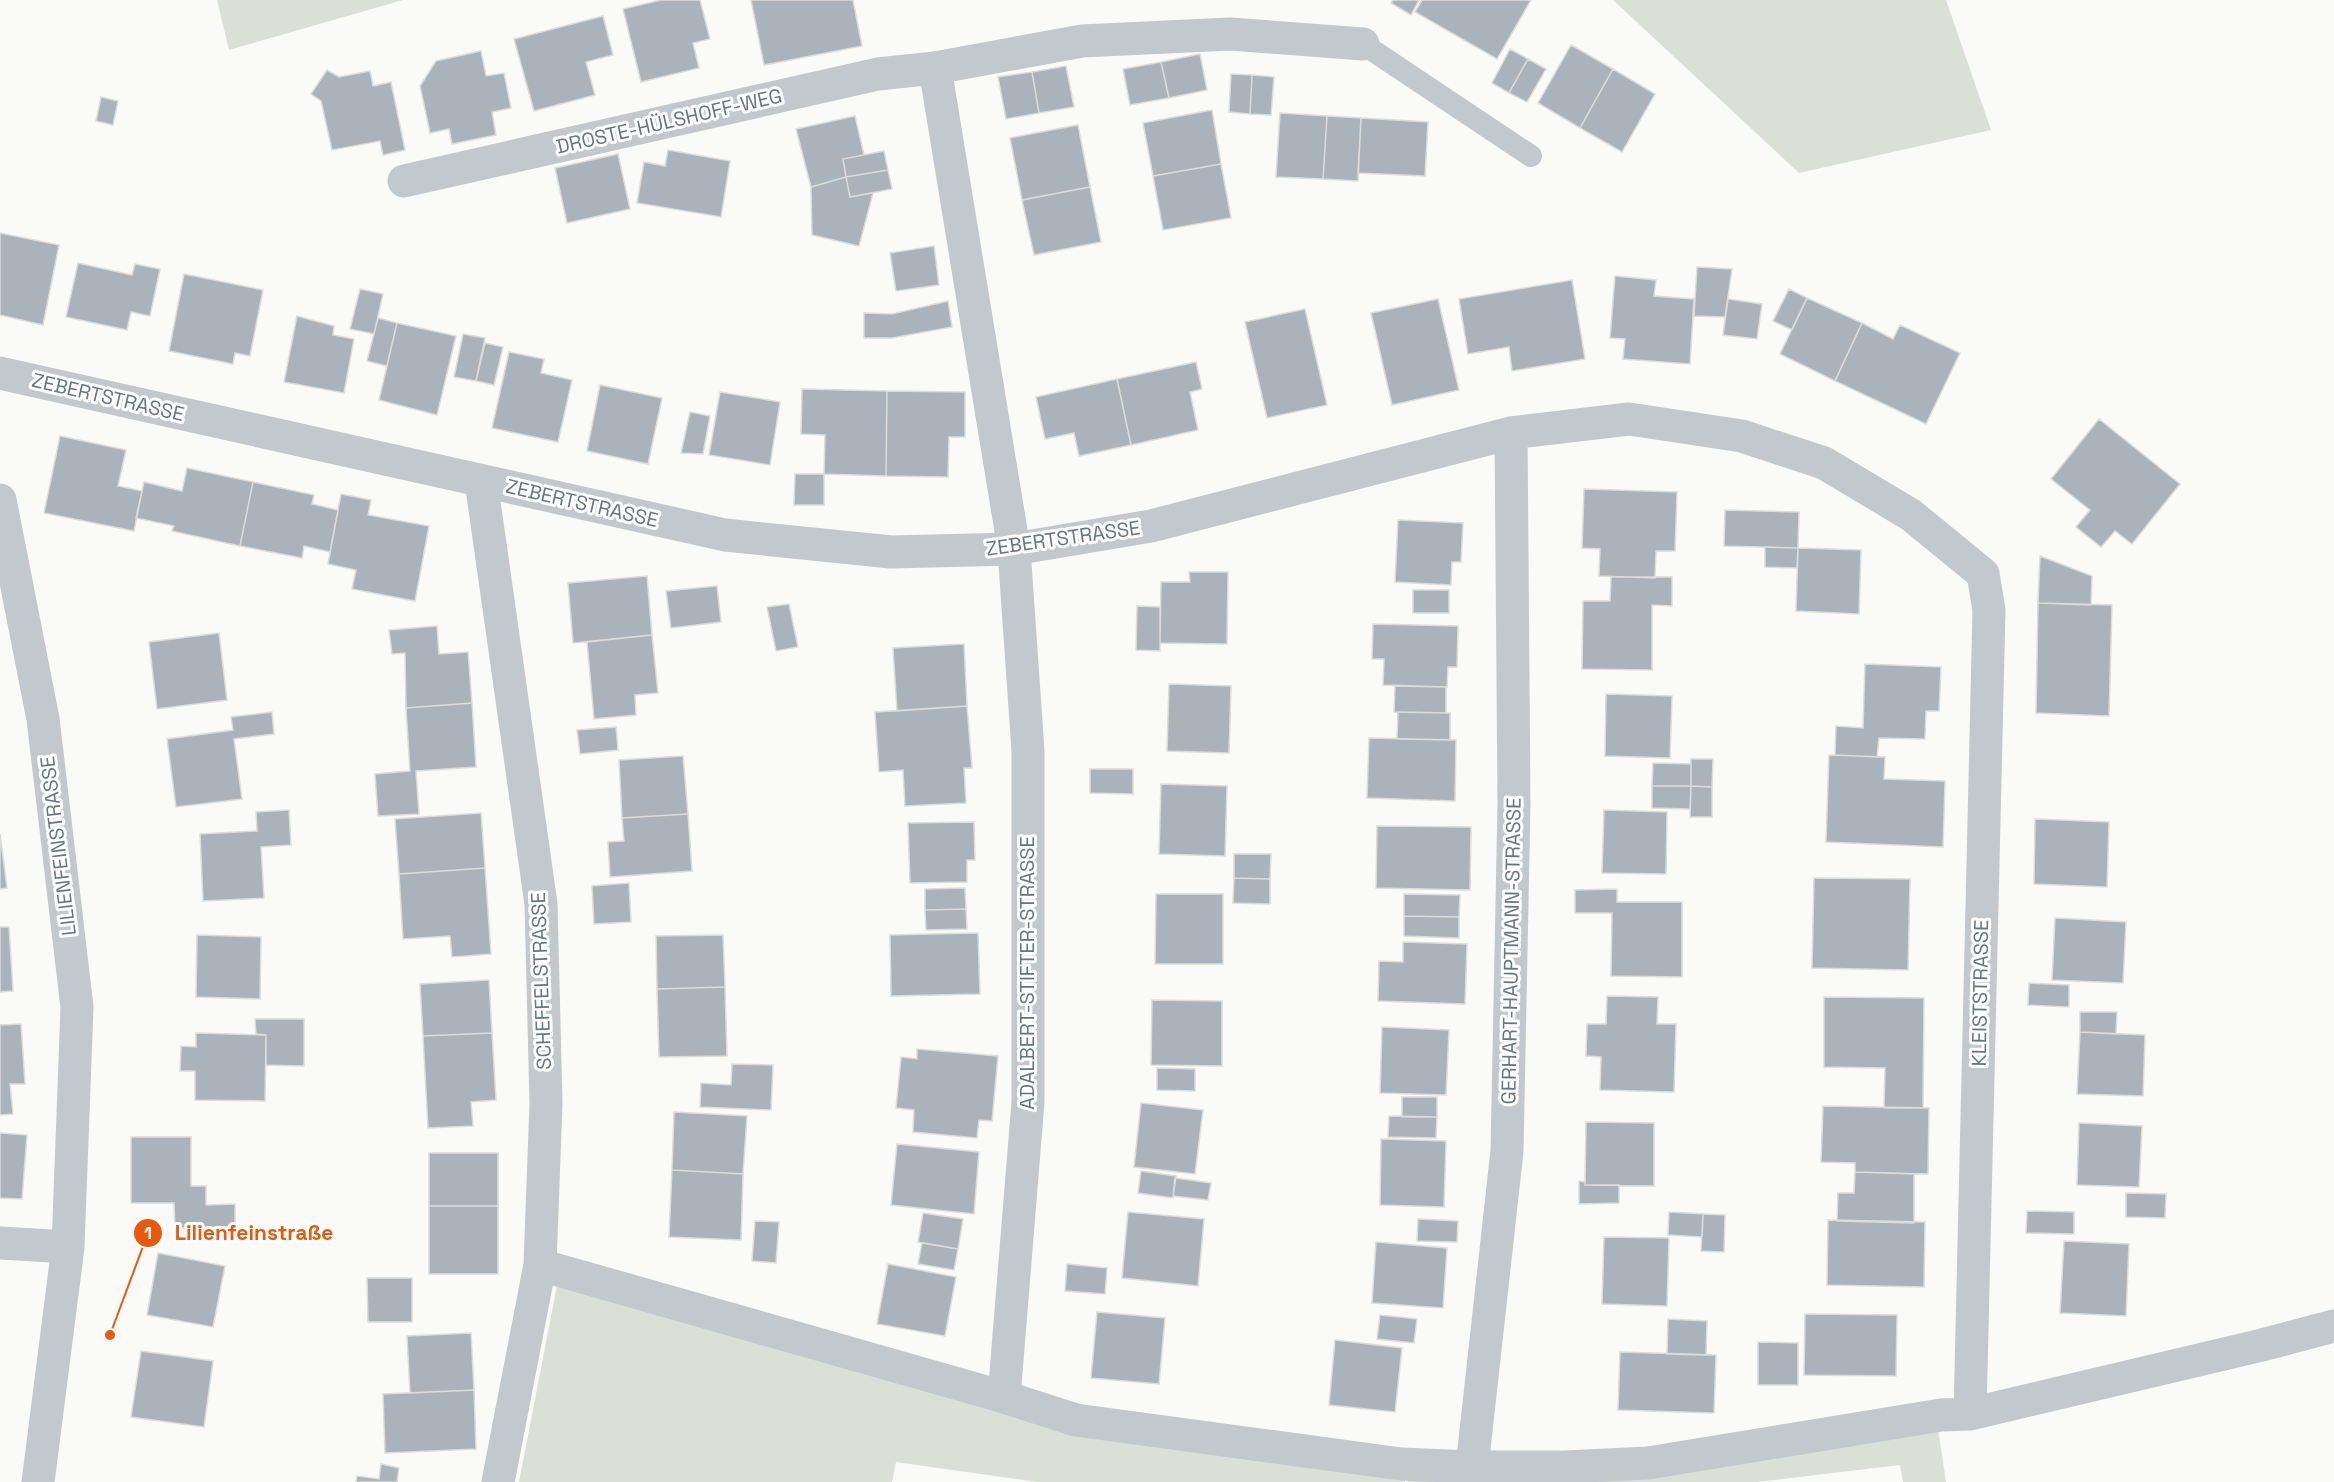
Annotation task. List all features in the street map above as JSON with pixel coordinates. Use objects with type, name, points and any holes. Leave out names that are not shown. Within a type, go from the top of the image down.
[{"type":"street","name":"DROSTE-HÜLSHOFF-WEG","points":[[404,181],[878,74],[935,68],[1082,41],[1230,34],[1363,44]]},
{"type":"street","points":[[935,68],[1014,549]]},
{"type":"street","name":"ZEBERTSTRASSE","points":[[0,373],[725,535],[891,552],[1014,549],[1151,526],[1512,434],[1629,419],[1742,435],[1824,463],[1911,515],[1983,574]]},
{"type":"street","name":"GERHART-HAUPTMANN-STRASSE","points":[[1472,1467],[1507,1151],[1514,804],[1512,434]]},
{"type":"street","name":"SCHEFFELSTRASSE","points":[[481,481],[541,904],[546,1103],[540,1265],[498,1482]]},
{"type":"street","name":"LILIENFEINSTRASSE","points":[[0,500],[43,719],[77,1007],[68,1247],[38,1482]]},
{"type":"street","name":"ADALBERT-STIFTER-STRASSE","points":[[1004,1397],[1028,1102],[1028,751],[1014,549]]},
{"type":"street","name":"KLEISTSTRASSE","points":[[1970,1414],[1989,610],[1983,574]]},
{"type":"street","points":[[0,1242],[68,1247]]},
{"type":"street","points":[[540,1265],[1004,1397],[1076,1420],[1401,1464],[1472,1467],[1565,1467],[1648,1463],[1941,1415],[1970,1414],[2334,1326]]},
{"type":"lane","points":[[1363,44],[1531,156]]},
{"type":"shaded area","points":[[217,0],[403,0],[229,50]]},
{"type":"shaded area","points":[[1613,0],[1946,0],[1991,130],[1799,173]]},
{"type":"shaded area","points":[[559,1275],[1076,1426],[1406,1472],[1405,1482],[1038,1482],[896,1462],[892,1482],[519,1482]]},
{"type":"shaded area","points":[[1937,1422],[1946,1482],[1903,1482],[1900,1465],[1757,1482],[1408,1482],[1409,1470]]},
{"type":"building","points":[[661,0],[700,0],[710,39],[693,43],[699,68],[641,82],[623,9]]},
{"type":"building","points":[[751,0],[853,0],[862,46],[764,65]]},
{"type":"building","points":[[1393,0],[1419,0],[1411,15],[1391,3]]},
{"type":"building","points":[[1422,0],[1531,0],[1497,59],[1415,12]]},
{"type":"building","points":[[603,16],[613,55],[586,62],[595,95],[534,111],[514,39]]},
{"type":"building","points":[[1571,45],[1613,69],[1580,128],[1538,103]]},
{"type":"building","points":[[1510,49],[1528,59],[1509,93],[1492,83]]},
{"type":"building","points":[[481,51],[486,76],[504,73],[511,108],[492,112],[496,135],[452,144],[449,129],[430,133],[420,86],[436,61]]},
{"type":"building","points":[[1200,54],[1207,90],[1169,98],[1161,62]]},
{"type":"building","points":[[1528,59],[1546,69],[1527,102],[1509,93]]},
{"type":"building","points":[[1161,62],[1169,98],[1130,105],[1123,69]]},
{"type":"building","points":[[1066,66],[1074,107],[1039,113],[1032,72]]},
{"type":"building","points":[[1613,69],[1655,94],[1622,152],[1580,128]]},
{"type":"building","points":[[327,70],[339,77],[370,71],[373,86],[391,82],[405,150],[383,155],[380,141],[332,150],[321,101],[311,94]]},
{"type":"building","points":[[1032,72],[1039,113],[1006,119],[998,77]]},
{"type":"building","points":[[1231,74],[1252,75],[1250,114],[1229,112]]},
{"type":"building","points":[[1252,75],[1274,77],[1271,115],[1250,114]]},
{"type":"building","points":[[101,97],[118,101],[113,125],[96,121]]},
{"type":"building","points":[[1212,110],[1221,164],[1153,176],[1143,123]]},
{"type":"building","points":[[1280,113],[1327,116],[1323,179],[1276,177]]},
{"type":"building","points":[[855,116],[864,155],[843,159],[846,177],[811,187],[796,129]]},
{"type":"building","points":[[1327,116],[1361,118],[1358,181],[1323,179]]},
{"type":"building","points":[[1361,118],[1428,122],[1425,176],[1358,173]]},
{"type":"building","points":[[1078,125],[1090,187],[1022,200],[1010,138]]},
{"type":"building","points":[[668,150],[730,161],[721,217],[637,203],[644,162],[665,166]]},
{"type":"building","points":[[884,151],[888,170],[846,177],[843,159]]},
{"type":"building","points":[[618,154],[630,209],[567,223],[555,168]]},
{"type":"building","points":[[1221,164],[1231,218],[1163,230],[1153,176]]},
{"type":"building","points":[[888,170],[892,189],[850,197],[846,177]]},
{"type":"building","points":[[846,177],[850,197],[873,193],[859,246],[812,235],[811,187]]},
{"type":"building","points":[[1090,187],[1101,242],[1034,255],[1022,200]]},
{"type":"building","points":[[0,233],[59,245],[43,325],[0,315]]},
{"type":"building","points":[[934,246],[939,285],[896,291],[890,253]]},
{"type":"building","points":[[78,263],[132,275],[135,264],[160,269],[150,316],[131,312],[127,330],[66,317]]},
{"type":"building","points":[[1697,267],[1732,269],[1725,317],[1694,316]]},
{"type":"building","points":[[184,274],[263,290],[250,356],[235,353],[233,364],[169,351]]},
{"type":"building","points":[[1615,276],[1656,280],[1654,296],[1694,299],[1690,364],[1623,359],[1625,339],[1610,338]]},
{"type":"building","points":[[1572,280],[1585,359],[1512,371],[1509,347],[1468,354],[1459,299]]},
{"type":"building","points":[[360,289],[383,294],[374,334],[350,329]]},
{"type":"building","points":[[1789,289],[1807,298],[1792,330],[1773,321]]},
{"type":"building","points":[[1807,298],[1862,323],[1835,381],[1780,354]]},
{"type":"building","points":[[1438,299],[1459,390],[1392,405],[1371,313]]},
{"type":"building","points":[[1728,299],[1762,304],[1757,339],[1723,335]]},
{"type":"building","points":[[948,301],[952,327],[892,338],[864,338],[864,313],[892,314]]},
{"type":"building","points":[[1305,309],[1327,405],[1267,418],[1245,322]]},
{"type":"building","points":[[297,316],[334,326],[333,335],[354,339],[344,393],[284,382]]},
{"type":"building","points":[[378,318],[397,323],[387,366],[367,361]]},
{"type":"building","points":[[397,323],[456,336],[437,415],[379,400]]},
{"type":"building","points":[[1862,323],[1893,339],[1900,325],[1960,353],[1926,424],[1835,381]]},
{"type":"building","points":[[463,334],[485,338],[476,381],[454,377]]},
{"type":"building","points":[[485,343],[503,347],[494,385],[476,381]]},
{"type":"building","points":[[509,352],[544,359],[541,373],[572,380],[558,442],[492,428]]},
{"type":"building","points":[[1196,362],[1202,389],[1190,392],[1198,430],[1131,445],[1117,379]]},
{"type":"building","points":[[1117,379],[1131,445],[1079,456],[1074,433],[1045,439],[1036,397]]},
{"type":"building","points":[[600,385],[662,398],[648,464],[587,451]]},
{"type":"building","points":[[802,389],[887,391],[886,476],[824,474],[825,435],[801,434]]},
{"type":"building","points":[[887,391],[965,392],[965,437],[949,437],[948,477],[886,476]]},
{"type":"building","points":[[720,392],[780,402],[770,465],[709,455]]},
{"type":"building","points":[[690,412],[710,416],[703,454],[681,453]]},
{"type":"building","points":[[2099,419],[2180,484],[2132,544],[2115,531],[2101,547],[2076,527],[2090,510],[2051,479]]},
{"type":"building","points":[[60,436],[126,450],[118,486],[142,491],[134,531],[44,513]]},
{"type":"building","points":[[187,468],[253,482],[240,546],[172,531],[174,526],[136,518],[144,482],[182,491]]},
{"type":"building","points":[[795,474],[824,474],[824,505],[794,505]]},
{"type":"building","points":[[253,482],[314,495],[312,504],[338,510],[330,552],[304,546],[302,558],[240,546]]},
{"type":"building","points":[[1584,489],[1677,492],[1675,551],[1656,551],[1655,578],[1599,576],[1600,549],[1582,548]]},
{"type":"building","points":[[341,494],[371,500],[368,515],[429,526],[415,601],[352,589],[356,570],[328,564]]},
{"type":"building","points":[[1725,510],[1799,512],[1798,548],[1724,546]]},
{"type":"building","points":[[1398,520],[1463,523],[1461,562],[1452,562],[1451,585],[1395,582]]},
{"type":"building","points":[[1765,547],[1798,548],[1797,568],[1765,567]]},
{"type":"building","points":[[1798,548],[1861,550],[1859,614],[1796,611]]},
{"type":"building","points":[[2040,556],[2092,576],[2091,605],[2038,603]]},
{"type":"building","points":[[1189,572],[1228,572],[1227,644],[1160,643],[1161,582],[1190,582]]},
{"type":"building","points":[[647,576],[652,635],[573,643],[568,583]]},
{"type":"building","points":[[1611,577],[1672,577],[1672,606],[1652,605],[1652,670],[1582,669],[1583,601],[1610,601]]},
{"type":"building","points":[[717,586],[721,622],[671,628],[666,591]]},
{"type":"building","points":[[1413,590],[1449,590],[1449,613],[1413,613]]},
{"type":"building","points":[[2038,603],[2112,605],[2109,716],[2036,713]]},
{"type":"building","points":[[789,604],[798,647],[776,651],[767,607]]},
{"type":"building","points":[[1137,606],[1160,607],[1160,651],[1136,650]]},
{"type":"building","points":[[1373,624],[1458,626],[1457,667],[1448,667],[1447,687],[1383,685],[1384,659],[1372,659]]},
{"type":"building","points":[[437,626],[439,654],[468,652],[472,703],[406,708],[405,653],[392,654],[389,630]]},
{"type":"building","points":[[219,633],[227,700],[157,709],[149,642]]},
{"type":"building","points":[[652,635],[658,693],[635,695],[636,715],[594,719],[587,642]]},
{"type":"building","points":[[964,644],[967,706],[897,711],[893,648]]},
{"type":"building","points":[[1865,664],[1941,667],[1939,711],[1926,711],[1925,739],[1879,738],[1877,757],[1835,755],[1836,726],[1863,728]]},
{"type":"building","points":[[1169,684],[1231,686],[1229,753],[1167,751]]},
{"type":"building","points":[[1395,686],[1446,687],[1446,713],[1394,712]]},
{"type":"building","points":[[1606,694],[1672,696],[1670,758],[1605,756]]},
{"type":"building","points":[[472,703],[476,767],[416,771],[419,814],[378,816],[375,774],[410,771],[406,708]]},
{"type":"building","points":[[967,706],[972,768],[964,768],[966,803],[905,806],[903,770],[879,772],[875,712]]},
{"type":"building","points":[[272,712],[274,734],[234,739],[242,799],[176,807],[167,739],[233,730],[231,717]]},
{"type":"building","points":[[1398,712],[1450,713],[1450,740],[1397,739]]},
{"type":"building","points":[[616,727],[618,750],[580,754],[577,730]]},
{"type":"building","points":[[1369,738],[1456,740],[1455,801],[1367,798]]},
{"type":"building","points":[[1829,755],[1885,757],[1884,779],[1945,781],[1943,847],[1826,842]]},
{"type":"building","points":[[683,756],[688,814],[622,818],[619,760]]},
{"type":"building","points":[[1691,759],[1713,759],[1712,787],[1691,786]]},
{"type":"building","points":[[1653,763],[1691,764],[1691,786],[1652,786]]},
{"type":"building","points":[[1090,769],[1133,769],[1133,794],[1090,793]]},
{"type":"building","points":[[1161,784],[1227,786],[1225,856],[1159,854]]},
{"type":"building","points":[[1652,786],[1691,786],[1690,809],[1652,808]]},
{"type":"building","points":[[1691,786],[1712,787],[1712,817],[1690,817]]},
{"type":"building","points":[[289,810],[291,845],[261,847],[264,898],[203,901],[200,834],[257,831],[256,812]]},
{"type":"building","points":[[1604,810],[1667,812],[1666,874],[1602,873]]},
{"type":"building","points":[[481,813],[485,868],[399,874],[395,819]]},
{"type":"building","points":[[688,814],[692,871],[610,877],[608,842],[624,841],[622,818]]},
{"type":"building","points":[[2035,819],[2109,822],[2107,887],[2034,884]]},
{"type":"building","points":[[974,822],[975,860],[967,860],[967,882],[910,883],[908,823]]},
{"type":"building","points":[[1377,826],[1471,827],[1470,890],[1376,888]]},
{"type":"building","points":[[0,834],[7,888],[0,889]]},
{"type":"building","points":[[1234,854],[1271,854],[1270,879],[1234,878]]},
{"type":"building","points":[[485,868],[491,954],[452,957],[450,936],[403,939],[399,874]]},
{"type":"building","points":[[1234,878],[1270,879],[1270,904],[1233,903]]},
{"type":"building","points":[[1814,878],[1910,879],[1908,970],[1812,968]]},
{"type":"building","points":[[629,883],[631,922],[594,924],[592,886]]},
{"type":"building","points":[[965,888],[966,909],[925,910],[925,889]]},
{"type":"building","points":[[1617,889],[1617,902],[1682,902],[1682,977],[1611,976],[1612,913],[1575,913],[1575,890]]},
{"type":"building","points":[[1156,894],[1223,894],[1223,964],[1155,964]]},
{"type":"building","points":[[1404,894],[1460,895],[1459,917],[1404,916]]},
{"type":"building","points":[[966,909],[967,929],[926,930],[925,910]]},
{"type":"building","points":[[1404,916],[1459,917],[1459,938],[1404,936]]},
{"type":"building","points":[[2055,918],[2126,922],[2123,983],[2052,980]]},
{"type":"building","points":[[0,927],[9,927],[13,991],[0,992]]},
{"type":"building","points":[[978,933],[980,994],[891,996],[890,935]]},
{"type":"building","points":[[197,935],[261,937],[260,999],[196,997]]},
{"type":"building","points":[[723,935],[725,987],[657,989],[656,936]]},
{"type":"building","points":[[1403,942],[1467,944],[1465,1004],[1378,1001],[1379,961],[1403,962]]},
{"type":"building","points":[[489,980],[492,1033],[423,1036],[420,984]]},
{"type":"building","points":[[2029,983],[2069,985],[2069,1007],[2028,1005]]},
{"type":"building","points":[[725,987],[727,1056],[659,1057],[657,989]]},
{"type":"building","points":[[1607,996],[1658,997],[1657,1024],[1676,1024],[1674,1092],[1600,1090],[1601,1057],[1586,1056],[1587,1024],[1606,1024]]},
{"type":"building","points":[[1824,997],[1924,998],[1923,1108],[1884,1108],[1885,1068],[1824,1067]]},
{"type":"building","points":[[1152,1000],[1222,1001],[1222,1066],[1151,1065]]},
{"type":"building","points":[[2080,1012],[2117,1012],[2116,1034],[2080,1032]]},
{"type":"building","points":[[255,1019],[304,1019],[304,1066],[266,1065],[266,1035],[256,1034]]},
{"type":"building","points":[[21,1024],[25,1084],[10,1084],[13,1114],[0,1115],[0,1025]]},
{"type":"building","points":[[1382,1027],[1449,1030],[1446,1095],[1380,1093]]},
{"type":"building","points":[[2080,1032],[2145,1035],[2143,1096],[2077,1094]]},
{"type":"building","points":[[196,1033],[266,1035],[265,1101],[195,1100],[195,1071],[180,1071],[181,1046],[196,1047]]},
{"type":"building","points":[[492,1033],[496,1100],[471,1102],[473,1126],[428,1128],[423,1036]]},
{"type":"building","points":[[917,1049],[998,1056],[992,1121],[979,1120],[977,1138],[913,1132],[914,1110],[896,1108],[901,1057],[917,1059]]},
{"type":"building","points":[[732,1064],[773,1065],[771,1110],[700,1107],[701,1083],[731,1085]]},
{"type":"building","points":[[1157,1068],[1195,1069],[1195,1091],[1157,1090]]},
{"type":"building","points":[[1402,1097],[1437,1097],[1437,1117],[1402,1117]]},
{"type":"building","points":[[1141,1103],[1203,1110],[1195,1174],[1134,1167]]},
{"type":"building","points":[[1823,1106],[1929,1108],[1928,1174],[1855,1172],[1855,1163],[1821,1162]]},
{"type":"building","points":[[674,1112],[747,1116],[743,1174],[672,1170]]},
{"type":"building","points":[[1389,1116],[1437,1117],[1436,1138],[1388,1137]]},
{"type":"building","points":[[1586,1122],[1654,1123],[1654,1186],[1585,1185]]},
{"type":"building","points":[[2079,1123],[2142,1126],[2139,1187],[2077,1185]]},
{"type":"building","points":[[0,1133],[27,1135],[22,1199],[0,1198]]},
{"type":"building","points":[[131,1137],[191,1137],[191,1186],[206,1186],[206,1205],[235,1204],[235,1228],[175,1228],[174,1203],[131,1203]]},
{"type":"building","points":[[1381,1139],[1446,1141],[1444,1207],[1380,1205]]},
{"type":"building","points":[[897,1144],[979,1152],[974,1214],[891,1205]]},
{"type":"building","points":[[429,1153],[498,1153],[498,1206],[429,1206]]},
{"type":"building","points":[[672,1170],[743,1174],[741,1240],[669,1237]]},
{"type":"building","points":[[1141,1171],[1176,1176],[1173,1198],[1138,1193]]},
{"type":"building","points":[[1855,1172],[1914,1174],[1914,1223],[1837,1221],[1838,1193],[1854,1193]]},
{"type":"building","points":[[1175,1178],[1211,1183],[1208,1200],[1173,1196]]},
{"type":"building","points":[[1579,1181],[1585,1182],[1585,1185],[1619,1185],[1619,1203],[1579,1204]]},
{"type":"building","points":[[2126,1193],[2166,1194],[2165,1218],[2126,1217]]},
{"type":"building","points":[[429,1206],[498,1206],[498,1274],[429,1274]]},
{"type":"building","points":[[2027,1211],[2074,1212],[2074,1234],[2026,1233]]},
{"type":"building","points":[[1128,1212],[1204,1219],[1198,1286],[1122,1278]]},
{"type":"building","points":[[1669,1212],[1703,1214],[1702,1237],[1668,1235]]},
{"type":"building","points":[[923,1213],[963,1219],[958,1249],[918,1242]]},
{"type":"building","points":[[1703,1214],[1725,1215],[1724,1252],[1701,1251]]},
{"type":"building","points":[[1418,1219],[1458,1221],[1457,1242],[1417,1241]]},
{"type":"building","points":[[1828,1220],[1925,1222],[1924,1287],[1827,1285]]},
{"type":"building","points":[[755,1221],[779,1222],[776,1263],[752,1261]]},
{"type":"building","points":[[1604,1237],[1669,1238],[1667,1306],[1602,1304]]},
{"type":"building","points":[[2064,1241],[2129,1244],[2126,1316],[2060,1313]]},
{"type":"building","points":[[1376,1242],[1447,1248],[1443,1308],[1372,1303]]},
{"type":"building","points":[[922,1243],[958,1249],[954,1270],[918,1264]]},
{"type":"building","points":[[158,1253],[225,1266],[213,1327],[147,1315]]},
{"type":"building","points":[[888,1264],[956,1277],[945,1336],[877,1324]]},
{"type":"building","points":[[1067,1264],[1107,1268],[1105,1294],[1065,1291]]},
{"type":"building","points":[[367,1278],[412,1278],[412,1322],[368,1322]]},
{"type":"building","points":[[1097,1312],[1165,1318],[1159,1384],[1091,1378]]},
{"type":"building","points":[[1805,1314],[1897,1315],[1896,1376],[1804,1375]]},
{"type":"building","points":[[1380,1315],[1417,1319],[1414,1343],[1377,1339]]},
{"type":"building","points":[[1668,1319],[1707,1321],[1706,1355],[1667,1354]]},
{"type":"building","points":[[471,1333],[474,1390],[410,1393],[407,1336]]},
{"type":"building","points":[[1335,1340],[1402,1348],[1395,1412],[1329,1405]]},
{"type":"building","points":[[1758,1342],[1798,1343],[1798,1385],[1758,1385]]},
{"type":"building","points":[[141,1351],[213,1361],[204,1427],[131,1417]]},
{"type":"building","points":[[1620,1352],[1716,1355],[1714,1413],[1618,1410]]},
{"type":"building","points":[[474,1390],[476,1449],[385,1453],[383,1394]]},
{"type":"building","points":[[381,1464],[399,1468],[397,1482],[356,1482],[357,1476],[379,1479]]},
{"type":"place","name":"Lilienfeinstraße","points":[[110,1335]]}]
